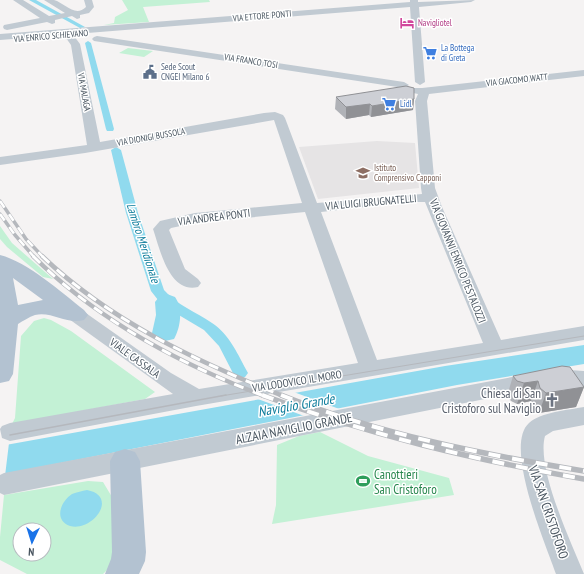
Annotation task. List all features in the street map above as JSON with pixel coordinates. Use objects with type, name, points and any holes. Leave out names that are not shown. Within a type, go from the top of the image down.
[{"type":"main road","points":[[0,261],[29,278],[76,316]]},
{"type":"main road","points":[[0,270],[7,299],[7,320],[1,368]]},
{"type":"main road","points":[[7,320],[24,310],[44,306],[76,316]]},
{"type":"main road","points":[[122,574],[128,561],[129,552],[124,461]]},
{"type":"street","points":[[18,0],[51,18],[75,38],[86,40],[100,33],[48,0]]},
{"type":"street","points":[[72,14],[89,8],[88,0]]},
{"type":"street","name":"VIA ETTORE PONTI","points":[[376,6],[401,6],[414,4],[424,0]]},
{"type":"street","name":"VIA ETTORE PONTI","points":[[100,33],[148,26],[376,6],[471,0]]},
{"type":"street","points":[[311,4],[319,11]]},
{"type":"street","name":"VIA GIOVANNI ENRICO PESTALOZZI","points":[[414,4],[428,188],[434,207],[495,348]]},
{"type":"street","name":"VIA ENRICO SCHIEVANO","points":[[0,28],[72,14]]},
{"type":"street","name":"VIA FRANCO TOSI","points":[[100,33],[420,89]]},
{"type":"street","name":"VIA ENRICO SCHIEVANO","points":[[0,37],[75,38]]},
{"type":"street","name":"VIA ENRICO SCHIEVANO","points":[[0,41],[75,38]]},
{"type":"street","name":"VIA MALAGA","points":[[75,38],[94,147]]},
{"type":"street","name":"VIA GIACOMO WATT","points":[[420,89],[584,73]]},
{"type":"street","name":"VIA DIONIGI BUSSOLA","points":[[0,162],[94,147],[264,116],[275,116],[280,120],[311,208]]},
{"type":"street","name":"VIA LUIGI BRUGNATELLI","points":[[311,208],[409,198],[431,198]]},
{"type":"street","name":"VIA ANDREA PONTI","points":[[192,283],[176,272],[161,229],[166,224],[195,218],[299,207],[311,208]]},
{"type":"street","points":[[311,208],[370,369]]},
{"type":"street","name":"VIALE CASSALA","points":[[76,316],[164,378],[196,398]]},
{"type":"street","name":"VIA LODOVICO IL MORO","points":[[10,432],[196,398],[584,333]]},
{"type":"street","name":"ALZAIA NAVIGLIO GRANDE","points":[[4,484],[555,377],[584,380]]},
{"type":"street","name":"VIA SAN CRISTOFORO","points":[[570,574],[535,475],[531,457],[532,444],[534,432],[541,425],[584,416]]},
{"type":"shaded area","name":"Istituto Comprensivo Capponi","points":[[377,141],[415,143],[419,188],[318,199],[299,147]]},
{"type":"green space","points":[[122,0],[209,0],[210,2],[143,7],[149,22],[104,25],[114,23],[115,17],[128,10]]},
{"type":"green space","points":[[128,48],[153,51],[144,57],[119,53]]},
{"type":"green space","points":[[0,226],[12,243],[53,279],[43,277],[7,247],[0,239]]},
{"type":"green space","points":[[44,318],[51,320],[71,331],[155,392],[145,399],[12,424],[15,418],[21,336],[34,321]]},
{"type":"green space","name":"Canottieri San Cristoforo","points":[[320,432],[368,456],[449,478],[454,495],[272,524],[276,505],[277,445],[299,436]]},
{"type":"green space","points":[[88,481],[103,482],[115,502],[113,564],[103,574],[27,574],[0,560],[0,537],[4,495]]},
{"type":"water","name":"Naviglio Grande","points":[[584,345],[584,364],[457,385],[0,475],[0,446],[445,366]]},
{"type":"water","points":[[87,490],[96,494],[101,499],[102,506],[94,519],[87,524],[70,526],[62,519],[60,510],[68,497],[72,494]]},
{"type":"pier","points":[[291,391],[342,410],[307,417],[255,398]]},
{"type":"pier","points":[[9,443],[5,476],[0,477],[0,444]]},
{"type":"building","points":[[406,86],[414,88],[414,99],[372,106],[370,104],[346,107],[336,97]]},
{"type":"building","points":[[562,366],[570,367],[584,387],[546,393],[540,388],[538,381],[524,383],[517,381],[513,376]]},
{"type":"waterway","name":"Lambro Meridionale","points":[[32,0],[82,27]]},
{"type":"waterway","name":"Lambro Meridionale","points":[[88,43],[110,129]]},
{"type":"waterway","name":"Lambro Meridionale","points":[[116,150],[132,213],[158,291],[167,302],[209,327],[225,343],[240,373]]},
{"type":"waterway","points":[[165,333],[168,315],[167,302]]},
{"type":"tram line","points":[[221,396],[584,336]]},
{"type":"tram line","points":[[10,435],[226,395]]},
{"type":"railway","points":[[0,201],[26,239],[42,256]]},
{"type":"railway","points":[[0,214],[15,235],[34,257]]},
{"type":"railway","points":[[42,256],[68,279],[125,320],[186,353],[250,383],[283,396]]},
{"type":"railway","points":[[34,257],[84,300],[141,338],[201,370],[264,396]]},
{"type":"railway","points":[[262,395],[381,434],[501,463],[584,479]]},
{"type":"railway","points":[[281,395],[318,409],[392,432],[468,450],[584,471]]},
{"type":"place","name":"Navigliotel","points":[[407,23]]},
{"type":"place","name":"La Bottega di Greta","points":[[430,53]]},
{"type":"place","name":"Sede Scout CNGEI Milano 6","points":[[150,72]]},
{"type":"place","name":"Lidl","points":[[389,104]]},
{"type":"place","name":"Istituto Comprensivo Capponi","points":[[363,173]]},
{"type":"place","name":"Chiesa di San Cristoforo sul Naviglio","points":[[552,400]]},
{"type":"place","name":"Canottieri San Cristoforo","points":[[363,481]]}]
